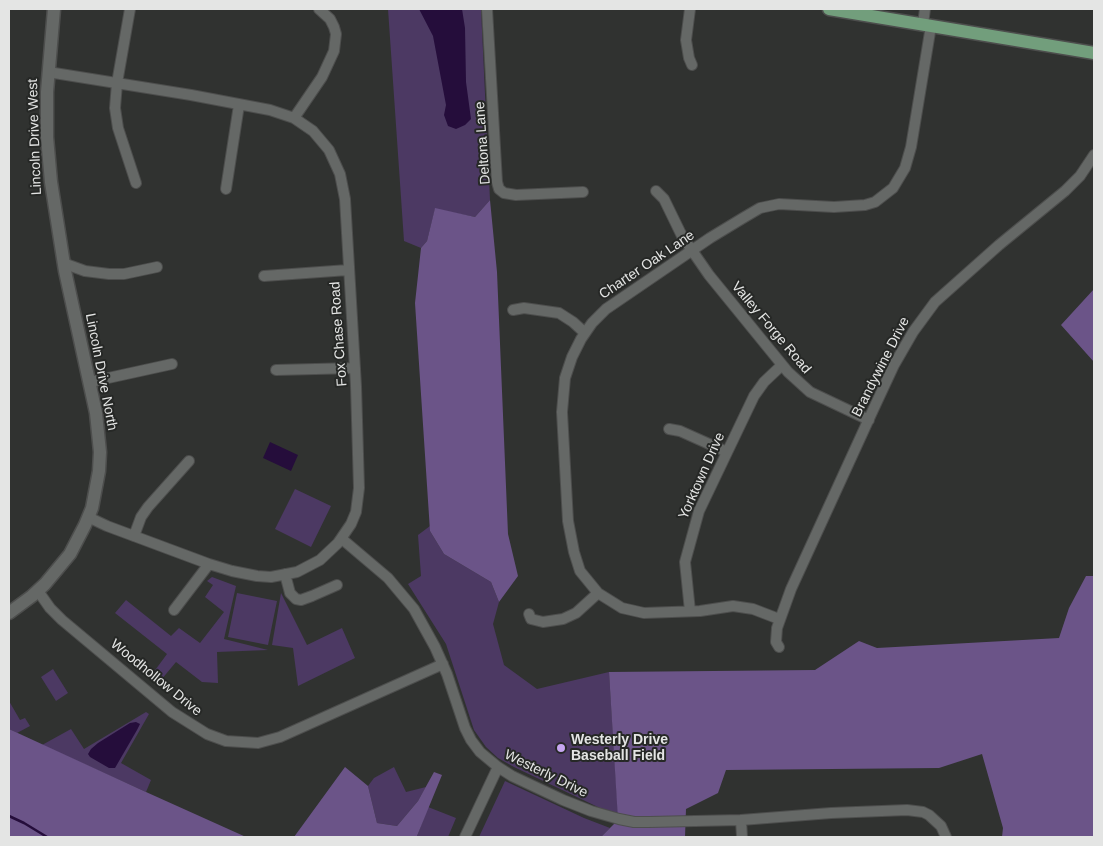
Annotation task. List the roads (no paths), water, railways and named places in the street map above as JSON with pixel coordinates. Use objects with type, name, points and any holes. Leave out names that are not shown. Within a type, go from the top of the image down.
[{"type":"main road","points":[[829,9],[1094,53]]},
{"type":"street","name":"Lincoln Drive West","points":[[54,9],[48,72],[48,152],[63,263]]},
{"type":"street","points":[[130,9],[115,103],[117,122],[136,183]]},
{"type":"street","points":[[294,118],[322,77],[334,51],[336,34],[334,27],[330,19],[319,9]]},
{"type":"street","name":"Deltona Lane","points":[[487,9],[497,182],[499,189],[504,193],[516,195],[583,192]]},
{"type":"street","points":[[690,9],[686,40],[692,65]]},
{"type":"street","name":"Charter Oak Lane","points":[[779,619],[753,609],[741,607],[644,613],[622,608],[598,593],[585,579],[574,552],[568,521],[562,401],[566,378],[572,357],[585,333],[597,317],[614,302],[717,233],[760,208],[779,204],[856,207],[875,202],[892,188],[905,168],[911,147],[927,25],[925,9]]},
{"type":"street","name":"Fox Chase Road","points":[[48,72],[239,105],[276,112],[294,118],[312,131],[329,150],[340,174],[345,200],[355,368],[359,488],[356,512],[352,524],[342,539],[320,560],[297,572],[257,576],[209,564],[107,526],[88,517]]},
{"type":"street","points":[[226,189],[239,105]]},
{"type":"street","name":"Brandywine Drive","points":[[779,647],[776,636],[779,619],[796,578],[900,354],[927,311],[999,245],[1073,184],[1094,155]]},
{"type":"street","name":"Valley Forge Road","points":[[656,190],[664,199],[692,251],[726,297],[782,365],[810,392],[826,402],[869,420]]},
{"type":"street","points":[[63,263],[85,271],[109,274],[124,274],[157,267]]},
{"type":"street","name":"Lincoln Drive North","points":[[63,263],[90,382],[96,413],[100,452],[96,490],[88,517]]},
{"type":"street","points":[[264,276],[348,270]]},
{"type":"street","points":[[513,310],[524,308],[558,313],[573,322],[585,333]]},
{"type":"street","points":[[90,382],[172,364]]},
{"type":"street","name":"Yorktown Drive","points":[[690,611],[685,562],[700,511],[754,396],[764,382],[782,365]]},
{"type":"street","points":[[276,370],[355,368]]},
{"type":"street","points":[[669,429],[680,431],[727,452]]},
{"type":"street","points":[[134,536],[141,517],[189,461]]},
{"type":"street","points":[[9,612],[38,591],[65,560],[77,541],[88,517]]},
{"type":"street","name":"Westerly Drive","points":[[342,539],[397,587],[421,622],[443,664],[471,740],[480,752],[512,776],[591,811],[619,819],[641,822],[742,820],[831,813],[916,810],[937,820],[946,837]]},
{"type":"street","points":[[174,610],[209,564]]},
{"type":"street","points":[[286,574],[290,592],[296,599],[301,600],[338,584]]},
{"type":"street","name":"Woodhollow Drive","points":[[38,591],[50,608],[62,620],[172,712],[203,732],[226,741],[258,742],[291,733],[443,664]]},
{"type":"street","points":[[529,614],[531,619],[543,622],[563,619],[576,612],[598,593]]},
{"type":"street","points":[[465,837],[498,767]]},
{"type":"street","points":[[742,820],[742,837]]},
{"type":"waterway","points":[[9,816],[47,837]]},
{"type":"place","name":"Westerly Drive Baseball Field","points":[[561,748]]}]
